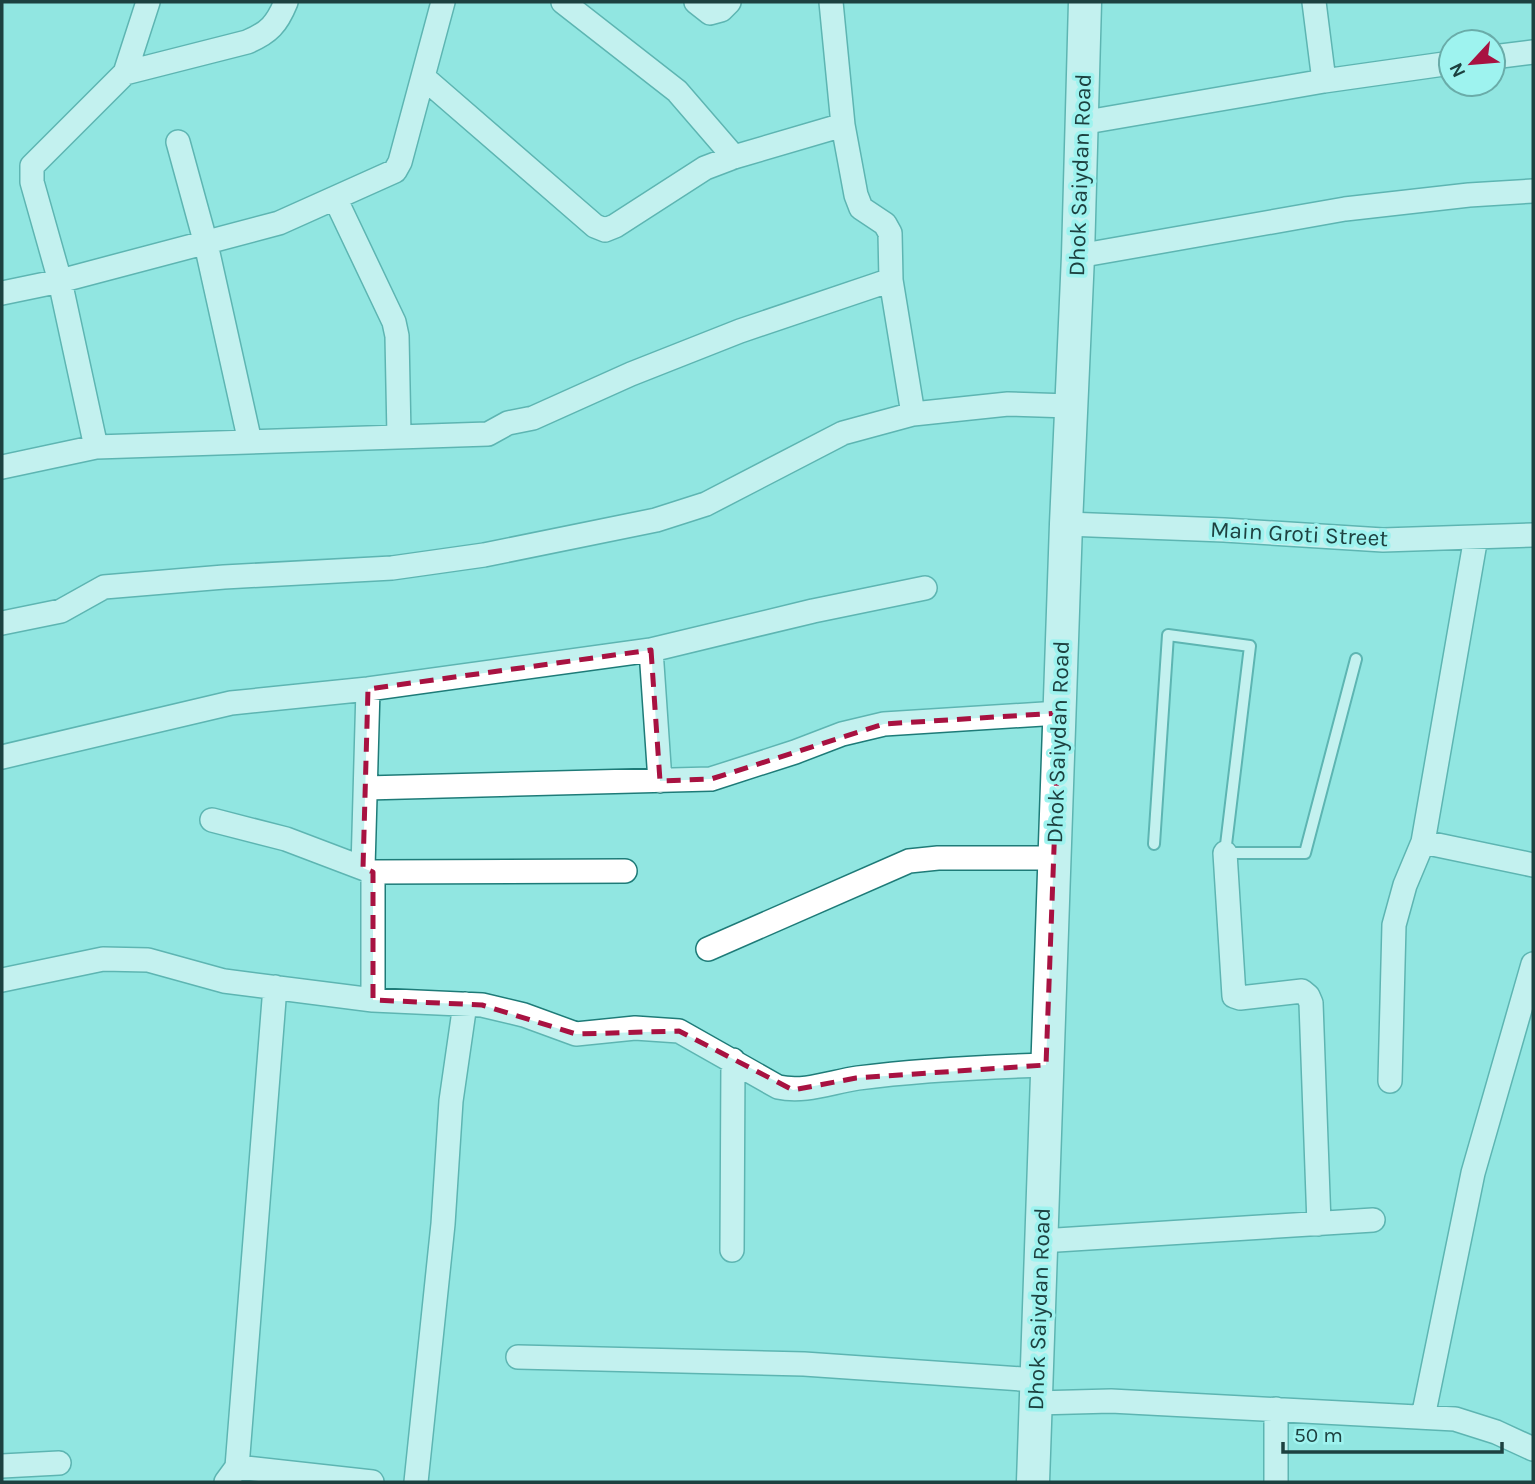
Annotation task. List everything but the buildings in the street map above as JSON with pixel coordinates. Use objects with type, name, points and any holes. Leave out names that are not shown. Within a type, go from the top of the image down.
[{"type":"main road","name":"Dhok Saiydan Road","points":[[1033,1482],[1085,2]]},
{"type":"street","points":[[96,446],[60,281],[32,182],[32,166],[125,73],[148,2]]},
{"type":"street","points":[[125,73],[247,42],[265,34],[280,17],[286,2]]},
{"type":"street","points":[[2,293],[60,281],[279,223],[395,171],[400,162],[443,2]]},
{"type":"street","points":[[563,2],[677,91],[734,157]]},
{"type":"street","points":[[696,2],[709,13],[721,10],[729,2]]},
{"type":"street","points":[[831,2],[844,125],[856,195],[861,208],[885,224],[890,233],[891,280],[913,414]]},
{"type":"street","points":[[1314,2],[1324,81]]},
{"type":"street","points":[[1507,55],[1533,52]]},
{"type":"street","points":[[1081,123],[1324,81],[1437,65]]},
{"type":"street","points":[[423,78],[594,226],[605,230],[705,168],[844,125]]},
{"type":"street","points":[[178,142],[206,244],[250,442]]},
{"type":"street","points":[[1078,256],[1345,208],[1533,191]]},
{"type":"street","points":[[335,198],[394,322],[397,336],[399,436]]},
{"type":"street","points":[[2,467],[96,446],[488,433],[508,423],[533,418],[631,374],[740,331],[891,280]]},
{"type":"street","points":[[2,623],[61,611],[104,587],[392,568],[484,555],[656,520],[706,504],[843,433],[913,414],[1008,404],[1070,406]]},
{"type":"street","name":"Main Groti Street","points":[[1066,524],[1383,540],[1533,535]]},
{"type":"street","points":[[1390,1081],[1394,925],[1405,885],[1423,842],[1476,537]]},
{"type":"street","points":[[2,757],[231,703],[368,689],[651,650],[813,611],[925,588]]},
{"type":"street","points":[[651,650],[660,781]]},
{"type":"street","points":[[368,689],[366,788],[373,1000]]},
{"type":"street","points":[[366,788],[711,779],[842,734],[884,724],[1059,713]]},
{"type":"street","points":[[212,820],[286,839],[368,870],[625,871]]},
{"type":"street","points":[[1423,842],[1533,865]]},
{"type":"street","points":[[1225,853],[1234,996],[1240,998],[1302,991],[1311,1003],[1319,1224]]},
{"type":"street","points":[[708,949],[909,861],[937,858],[1054,858]]},
{"type":"street","points":[[2,980],[103,959],[148,960],[223,981],[373,1000],[482,1005],[524,1015],[576,1034],[635,1028],[679,1031],[778,1087],[793,1090],[882,1076],[958,1068],[1046,1065]]},
{"type":"street","points":[[1423,1417],[1473,1173],[1533,964]]},
{"type":"street","points":[[275,987],[232,1475],[372,1482]]},
{"type":"street","points":[[416,1482],[443,1224],[451,1101],[465,1004]]},
{"type":"street","points":[[732,1250],[733,1060]]},
{"type":"street","points":[[1041,1241],[1373,1220]]},
{"type":"street","points":[[518,1356],[804,1364],[1111,1401],[1455,1419],[1496,1432],[1533,1449]]},
{"type":"street","points":[[1276,1409],[1276,1482]]},
{"type":"street","points":[[2,1466],[60,1463]]},
{"type":"lane","points":[[1154,844],[1168,635],[1250,646],[1225,853],[1305,853],[1356,659]]},
{"type":"highlighted area","points":[[651,650],[660,781],[711,779],[884,724],[1059,713],[1046,1065],[856,1078],[793,1090],[679,1031],[576,1034],[482,1005],[373,1000],[373,872],[363,868],[368,689]]}]
